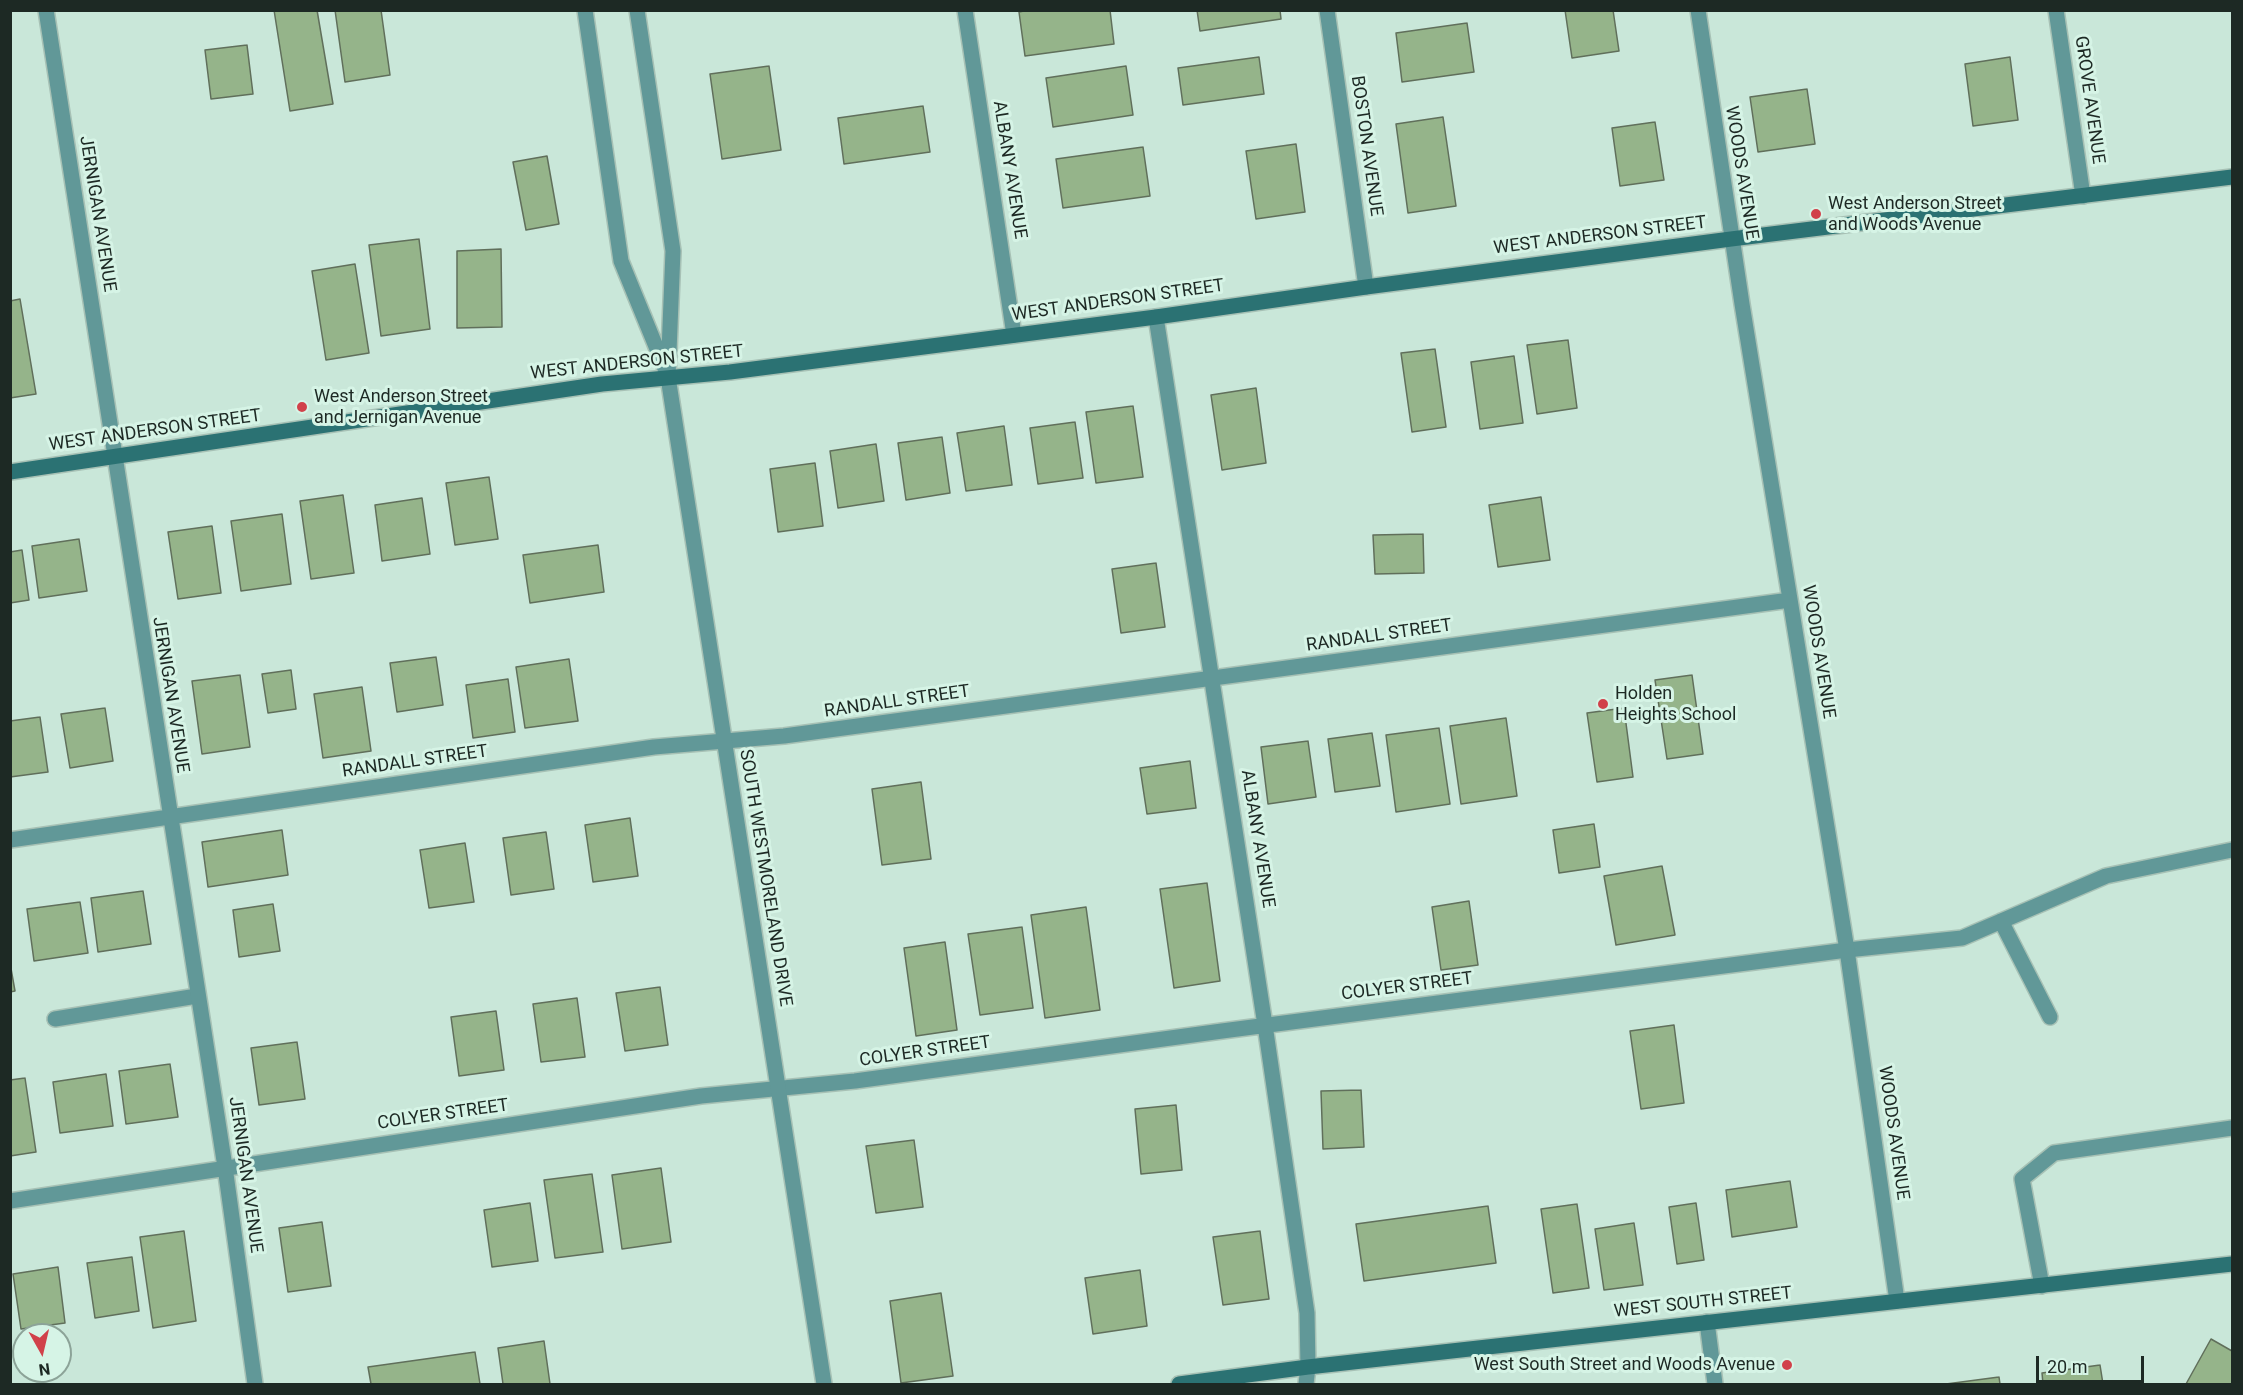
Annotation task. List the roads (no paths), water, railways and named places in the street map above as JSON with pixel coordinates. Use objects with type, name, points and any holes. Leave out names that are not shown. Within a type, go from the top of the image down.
[{"type":"main road","name":"WEST ANDERSON STREET","points":[[10,472],[590,385],[730,372],[1156,317],[1366,286],[2232,177]]},
{"type":"main road","name":"WEST SOUTH STREET","points":[[1179,1384],[1308,1367],[2232,1264]]},
{"type":"street","name":"JERNIGAN AVENUE","points":[[46,10],[169,817],[225,1167],[255,1384]]},
{"type":"street","name":"SOUTH WESTMORELAND DRIVE","points":[[585,10],[621,261],[668,377]]},
{"type":"street","name":"SOUTH WESTMORELAND DRIVE","points":[[637,10],[674,251],[668,377],[824,1384]]},
{"type":"street","name":"ALBANY AVENUE","points":[[965,10],[1014,335]]},
{"type":"street","name":"BOSTON AVENUE","points":[[1327,10],[1366,286]]},
{"type":"street","name":"WOODS AVENUE","points":[[1698,10],[1731,239],[1847,950],[1897,1301]]},
{"type":"street","name":"GROVE AVENUE","points":[[2056,10],[2083,196]]},
{"type":"street","name":"ALBANY AVENUE","points":[[1156,317],[1266,1025],[1307,1313],[1306,1384]]},
{"type":"street","name":"RANDALL STREET","points":[[10,840],[654,747],[784,736],[1790,600]]},
{"type":"street","name":"COLYER STREET","points":[[10,1201],[701,1096],[855,1081],[1266,1025],[1847,950],[1962,938],[2106,876],[2232,850]]},
{"type":"street","points":[[2001,921],[2050,1017]]},
{"type":"street","points":[[55,1018],[197,996]]},
{"type":"street","points":[[2042,1286],[2022,1179],[2054,1153],[2232,1128]]},
{"type":"street","points":[[1707,1322],[1715,1384]]},
{"type":"place","name":"West Anderson Street and Woods Avenue","points":[[1816,214]]},
{"type":"place","name":"West Anderson Street and Jernigan Avenue","points":[[302,407]]},
{"type":"place","name":"Holden Heights School","points":[[1603,704]]},
{"type":"place","name":"West South Street and Woods Avenue","points":[[1787,1365]]}]
